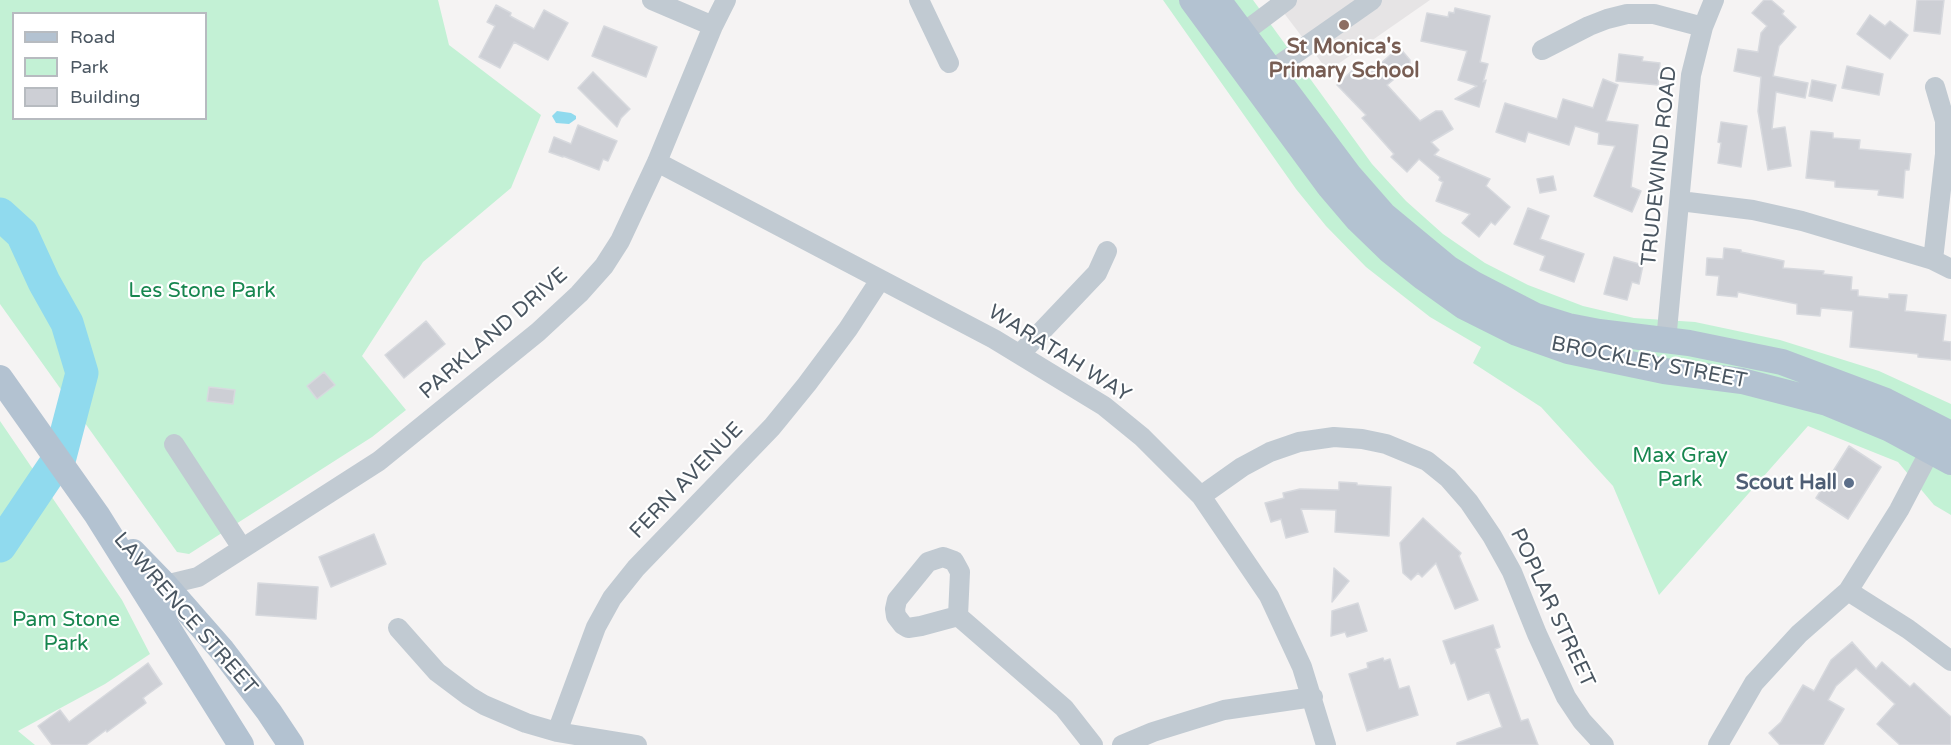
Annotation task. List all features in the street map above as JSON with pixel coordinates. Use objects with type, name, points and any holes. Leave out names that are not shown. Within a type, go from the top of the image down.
[{"type":"main road","name":"BROCKLEY STREET","points":[[1192,0],[1234,40],[1272,70],[1354,182],[1391,221],[1448,268],[1474,284],[1536,316],[1568,326],[1689,343],[1782,362],[1886,401],[1945,430]]},
{"type":"main road","name":"BROCKLEY STREET","points":[[1218,0],[1234,40],[1329,186],[1389,250],[1424,279],[1463,306],[1517,333],[1568,351],[1664,370],[1742,381],[1827,403],[1890,429],[1941,457]]},
{"type":"main road","points":[[1664,370],[1666,341]]},
{"type":"main road","name":"LAWRENCE STREET","points":[[0,378],[97,515],[160,596],[241,745]]},
{"type":"main road","points":[[1941,457],[1945,430]]},
{"type":"main road","name":"LAWRENCE STREET","points":[[160,596],[183,606],[222,650],[291,745]]},
{"type":"street","points":[[652,0],[713,26]]},
{"type":"street","name":"PARKLAND DRIVE","points":[[160,596],[198,577],[379,461],[538,332],[579,294],[604,266],[620,241],[657,162],[726,0]]},
{"type":"street","points":[[919,0],[950,63]]},
{"type":"street","points":[[1234,40],[1287,0]]},
{"type":"street","points":[[1272,70],[1372,0]]},
{"type":"street","name":"TRUDEWIND ROAD","points":[[1666,341],[1691,75],[1703,27],[1714,0]]},
{"type":"street","points":[[1542,50],[1589,26],[1627,14],[1654,14],[1703,27]]},
{"type":"street","points":[[1933,260],[1945,154],[1945,121],[1935,87]]},
{"type":"street","name":"WARATAH WAY","points":[[657,162],[678,171],[1020,354],[1104,406],[1142,437],[1201,496],[1269,596],[1302,667],[1326,745]]},
{"type":"street","points":[[1680,201],[1753,210],[1802,221],[1933,260],[1951,269]]},
{"type":"street","points":[[1020,354],[1098,273],[1107,251]]},
{"type":"street","name":"FERN AVENUE","points":[[558,732],[596,627],[612,598],[636,568],[772,427],[848,329],[880,280]]},
{"type":"street","name":"POPLAR STREET","points":[[1201,496],[1242,467],[1270,452],[1299,441],[1335,437],[1362,439],[1386,444],[1427,461],[1448,478],[1469,502],[1492,536],[1512,572],[1566,698],[1582,721],[1604,745]]},
{"type":"street","points":[[174,444],[242,548]]},
{"type":"street","points":[[1718,745],[1754,683],[1798,634],[1848,591],[1899,510],[1941,457]]},
{"type":"street","name":"PARKLAND DRIVE","points":[[183,606],[198,577]]},
{"type":"street","points":[[1848,591],[1908,629],[1951,662]]},
{"type":"street","points":[[958,616],[1064,708],[1093,745]]},
{"type":"street","points":[[398,628],[437,672],[469,696],[526,723],[558,732],[637,745]]},
{"type":"street","points":[[1122,745],[1153,732],[1224,710],[1313,697]]},
{"type":"shaded area","name":"St Monica's Primary School","points":[[1274,0],[1430,0],[1328,71]]},
{"type":"green space","name":"Les Stone Park","points":[[0,0],[438,0],[449,45],[541,115],[511,188],[423,262],[362,356],[406,410],[372,437],[189,554],[177,552],[0,304]]},
{"type":"green space","name":"Max Gray Park","points":[[1163,0],[1253,0],[1372,164],[1406,201],[1443,234],[1485,263],[1528,285],[1583,306],[1634,318],[1695,322],[1780,340],[1879,371],[1951,404],[1951,515],[1934,505],[1898,462],[1808,426],[1659,595],[1613,486],[1541,407],[1473,363],[1481,347],[1430,317],[1366,267],[1326,226],[1296,189]]},
{"type":"green space","name":"Pam Stone Park","points":[[0,421],[122,600],[150,654],[105,684],[18,731],[35,745],[0,745]]},
{"type":"water","points":[[557,111],[571,113],[576,116],[576,119],[569,124],[556,123],[552,116]]},
{"type":"building","points":[[1764,0],[1771,0],[1784,11],[1782,14],[1796,27],[1779,46],[1773,76],[1808,83],[1805,98],[1776,92],[1772,129],[1785,127],[1791,166],[1768,170],[1758,111],[1761,77],[1734,71],[1738,49],[1758,52],[1761,33],[1767,26],[1752,13]]},
{"type":"building","points":[[1917,0],[1944,0],[1940,34],[1914,31]]},
{"type":"building","points":[[496,5],[511,13],[510,16],[534,29],[544,10],[568,23],[548,60],[514,42],[500,68],[479,57],[495,26],[487,22]]},
{"type":"building","points":[[1455,8],[1490,16],[1480,62],[1488,64],[1479,107],[1455,99],[1477,86],[1458,80],[1467,51],[1421,41],[1427,13],[1448,17],[1449,12],[1454,13]]},
{"type":"building","points":[[1870,15],[1885,26],[1890,21],[1908,35],[1890,59],[1857,34]]},
{"type":"building","points":[[604,26],[657,47],[646,77],[592,56]]},
{"type":"building","points":[[1399,47],[1410,60],[1410,66],[1387,85],[1420,121],[1436,111],[1442,111],[1453,129],[1431,142],[1439,150],[1434,155],[1490,179],[1486,186],[1510,207],[1495,225],[1491,222],[1479,237],[1462,223],[1470,214],[1436,201],[1443,182],[1439,180],[1440,177],[1419,159],[1407,172],[1391,157],[1394,154],[1362,118],[1366,115],[1337,85],[1359,64],[1369,74]]},
{"type":"building","points":[[1619,54],[1643,57],[1642,61],[1660,63],[1658,85],[1616,81]]},
{"type":"building","points":[[1847,66],[1883,74],[1879,95],[1842,88]]},
{"type":"building","points":[[593,72],[630,109],[621,118],[617,127],[578,88]]},
{"type":"building","points":[[1603,79],[1618,85],[1606,121],[1638,125],[1631,187],[1641,191],[1632,212],[1594,196],[1615,146],[1598,144],[1599,133],[1575,126],[1569,145],[1528,132],[1525,142],[1496,132],[1505,103],[1557,119],[1563,99],[1593,108]]},
{"type":"building","points":[[1812,80],[1836,85],[1832,101],[1809,96]]},
{"type":"building","points":[[1721,122],[1747,126],[1741,167],[1718,163]]},
{"type":"building","points":[[578,125],[617,141],[608,161],[603,159],[599,170],[549,152],[554,137],[571,144]]},
{"type":"building","points":[[1811,131],[1833,133],[1833,138],[1860,140],[1859,149],[1911,154],[1909,170],[1905,170],[1903,198],[1878,195],[1879,190],[1835,187],[1835,181],[1806,178]]},
{"type":"building","points":[[1553,176],[1556,190],[1540,193],[1537,179]]},
{"type":"building","points":[[1528,208],[1549,216],[1540,239],[1584,254],[1574,282],[1540,270],[1545,256],[1514,244]]},
{"type":"building","points":[[1724,248],[1784,261],[1783,268],[1824,271],[1823,274],[1852,277],[1851,290],[1858,290],[1858,296],[1889,299],[1889,294],[1907,295],[1905,311],[1946,315],[1943,341],[1951,342],[1951,360],[1850,347],[1853,311],[1821,308],[1820,316],[1797,314],[1797,304],[1738,292],[1737,297],[1717,295],[1719,276],[1706,275],[1707,258],[1723,259]]},
{"type":"building","points":[[1614,257],[1643,265],[1639,284],[1632,282],[1627,300],[1604,294]]},
{"type":"building","points":[[426,321],[445,344],[404,378],[385,355]]},
{"type":"building","points":[[324,372],[335,385],[317,399],[307,386]]},
{"type":"building","points":[[209,387],[235,390],[233,404],[207,401]]},
{"type":"building","name":"Scout Hall","points":[[1849,446],[1881,467],[1848,519],[1816,498]]},
{"type":"building","points":[[1339,482],[1391,487],[1389,536],[1335,532],[1336,510],[1301,509],[1308,532],[1286,538],[1281,519],[1271,522],[1265,503],[1284,498],[1283,493],[1300,489],[1339,490]]},
{"type":"building","points":[[1423,518],[1461,553],[1459,556],[1478,600],[1455,609],[1436,563],[1422,577],[1418,573],[1411,580],[1403,573],[1400,543]]},
{"type":"building","points":[[374,534],[386,564],[331,587],[319,557]]},
{"type":"building","points":[[1334,568],[1349,581],[1332,602]]},
{"type":"building","points":[[258,583],[318,587],[316,619],[256,615]]},
{"type":"building","points":[[1358,603],[1367,631],[1347,637],[1345,632],[1331,636],[1332,611]]},
{"type":"building","points":[[1493,625],[1500,647],[1495,649],[1521,721],[1528,719],[1538,745],[1457,745],[1457,743],[1502,727],[1489,692],[1468,700],[1455,662],[1451,664],[1443,641]]},
{"type":"building","points":[[1852,642],[1876,669],[1882,662],[1910,687],[1914,683],[1951,717],[1951,745],[1900,745],[1877,724],[1895,704],[1856,668],[1836,686],[1828,700],[1844,709],[1823,745],[1780,745],[1769,733],[1781,722],[1803,685],[1814,691],[1831,660]]},
{"type":"building","points":[[1383,658],[1384,661],[1390,659],[1399,689],[1409,686],[1418,715],[1367,731],[1349,674],[1368,668],[1367,663]]},
{"type":"building","points":[[148,663],[162,684],[143,698],[146,703],[86,745],[52,745],[38,726],[60,710],[69,722]]},
{"type":"waterway","points":[[0,214],[22,234],[44,282],[67,323],[82,373],[60,457],[0,546]]},
{"type":"place","name":"St Monica's Primary School","points":[[1344,25]]},
{"type":"place","name":"Scout Hall","points":[[1849,483]]}]
